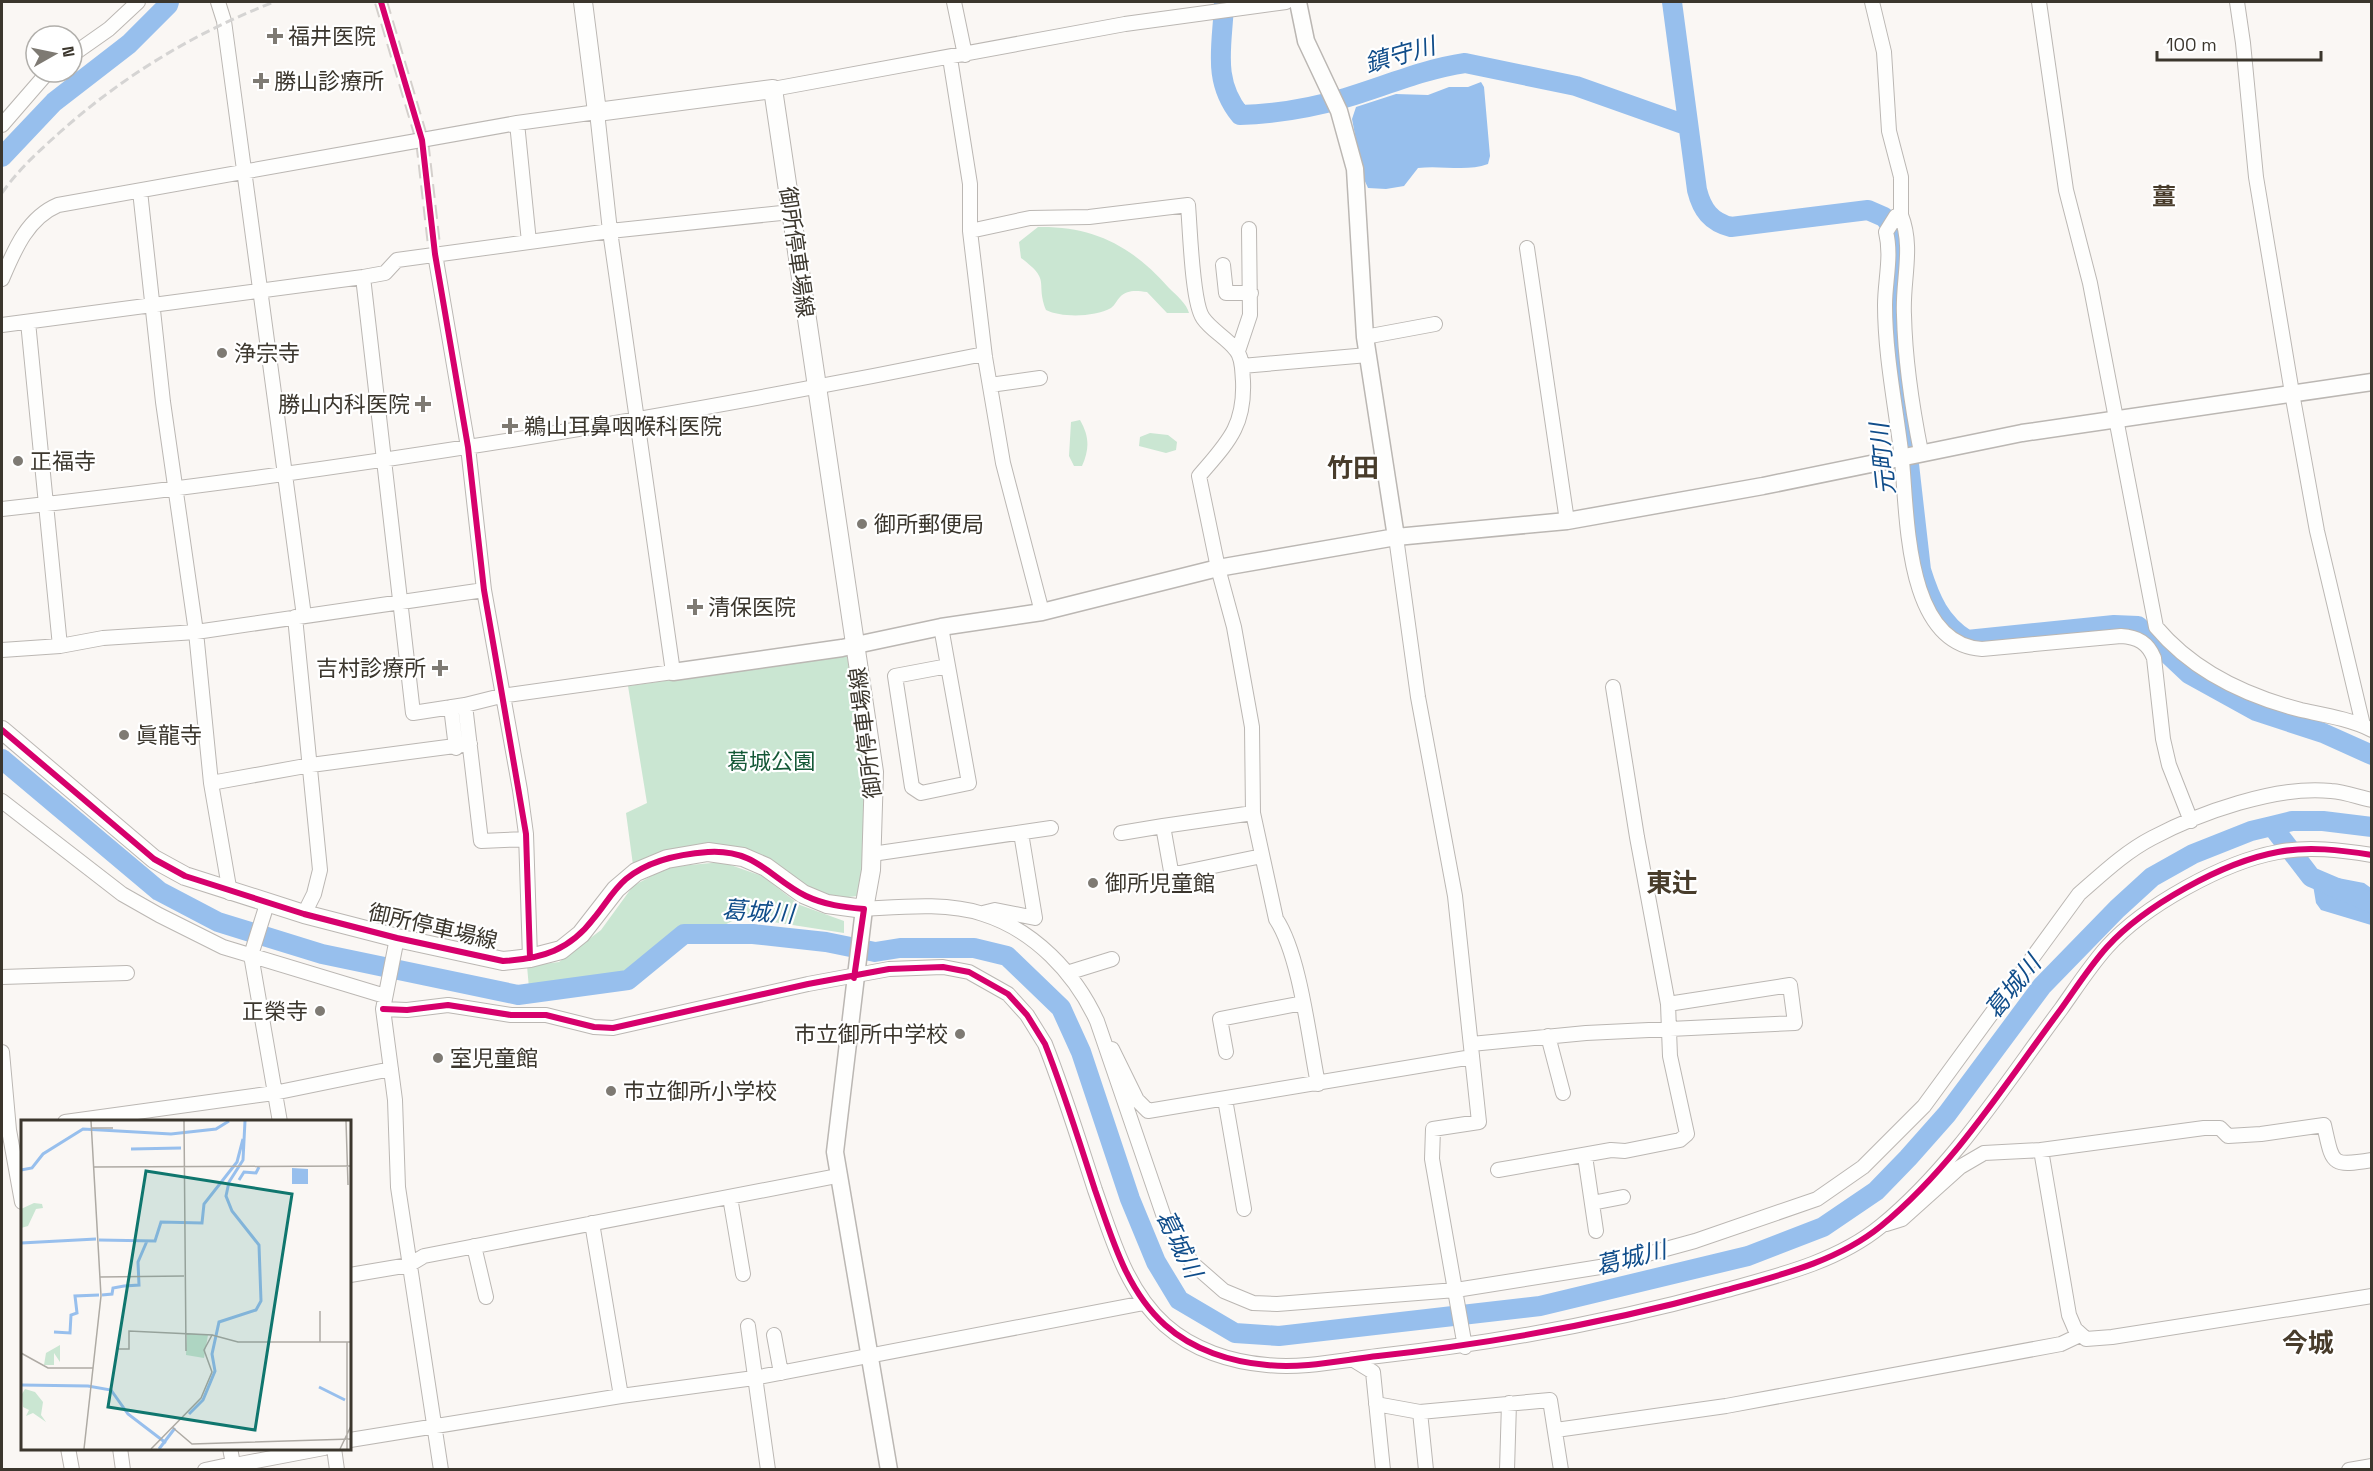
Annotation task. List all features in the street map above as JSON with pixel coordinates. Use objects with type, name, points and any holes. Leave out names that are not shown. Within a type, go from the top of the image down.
[{"type":"main road","points":[[583,2],[597,112],[773,89]]},
{"type":"main road","name":"御所停車場線","points":[[2,730],[154,859],[185,876],[266,907],[304,914],[396,943],[503,961],[530,958],[561,950],[581,934],[616,889],[636,872],[667,859],[708,852],[743,857],[766,867],[804,894],[862,916],[872,854],[874,772],[773,89]]},
{"type":"street","points":[[84,47],[109,29],[138,2]]},
{"type":"street","points":[[218,2],[224,21],[261,292],[300,617],[320,870],[314,894],[304,914]]},
{"type":"street","points":[[954,2],[965,55]]},
{"type":"street","points":[[773,89],[1223,9],[1286,2]]},
{"type":"street","points":[[1298,2],[1306,41],[1339,111],[1355,169],[1365,337],[1418,697],[1455,896],[1479,1122],[1433,1129],[1432,1159],[1465,1344]]},
{"type":"street","points":[[1872,2],[1884,52],[1888,131],[1901,177],[1899,215],[1907,230],[1909,248],[1905,282],[1905,336],[1921,452]]},
{"type":"street","points":[[2039,2],[2066,190],[2090,283],[2152,618],[2166,641],[2198,667],[2259,698],[2367,728],[2317,531],[2292,393],[2256,177],[2237,2]]},
{"type":"street","points":[[950,58],[970,184],[970,231],[984,354],[1003,463],[1042,612]]},
{"type":"street","points":[[2,125],[38,84]]},
{"type":"street","points":[[2,279],[24,233],[51,208],[517,123],[597,112],[610,231],[673,672]]},
{"type":"street","points":[[517,123],[530,242]]},
{"type":"street","points":[[140,191],[175,488],[196,632],[211,783],[230,892]]},
{"type":"street","points":[[970,231],[1030,218],[1089,217],[1188,205],[1197,297],[1202,318],[1238,351],[1242,366],[1244,401],[1239,423],[1233,436],[1199,477],[1218,568],[1234,627],[1252,727],[1253,813],[1276,919],[1284,931],[1303,1003],[1318,1084]]},
{"type":"street","points":[[2,325],[363,277],[385,273],[397,260],[435,254],[610,231],[791,212]]},
{"type":"street","points":[[1899,215],[1886,232],[1889,244],[1885,304],[1887,333],[1912,570],[1936,620],[1955,643],[1965,648],[1982,649],[2133,637],[2151,649],[2156,656],[2163,739],[2169,765],[2191,820]]},
{"type":"street","points":[[1238,351],[1250,315],[1249,229]]},
{"type":"street","points":[[1527,248],[1567,521]]},
{"type":"street","points":[[435,254],[468,447],[484,590],[501,696],[520,790],[526,838],[530,958]]},
{"type":"street","points":[[1223,265],[1226,293],[1251,293]]},
{"type":"street","points":[[363,277],[413,713],[501,696],[842,648],[941,627],[1042,612],[1218,568],[1396,537],[1567,521],[1758,486],[2022,433],[2372,382]]},
{"type":"street","points":[[28,322],[60,646]]},
{"type":"street","points":[[1365,337],[1436,324]]},
{"type":"street","points":[[2,509],[283,474],[468,447],[816,388],[984,354]]},
{"type":"street","points":[[1242,366],[1368,355]]},
{"type":"street","points":[[990,385],[1040,378]]},
{"type":"street","points":[[2,650],[60,646],[104,638],[196,632],[484,590]]},
{"type":"street","points":[[941,627],[948,666],[969,783],[921,793],[912,787],[895,676],[948,666]]},
{"type":"street","points":[[2156,656],[2166,641]]},
{"type":"street","points":[[1498,1170],[1680,1140],[1687,1134],[1670,1056],[1668,1004],[1637,837],[1613,687]]},
{"type":"street","points":[[458,706],[481,841],[526,838]]},
{"type":"street","points":[[211,783],[311,765],[463,746]]},
{"type":"street","points":[[889,1470],[837,1176],[835,1152],[862,916],[931,908],[982,914],[1004,922],[1041,946],[1067,973],[1085,995],[1103,1038],[1107,1056],[1164,1217],[1192,1263],[1224,1292],[1253,1303],[1277,1304],[1456,1293],[1600,1266],[1695,1241],[1818,1199],[1863,1167],[1924,1106],[2079,894],[2151,838],[2191,820],[2236,804],[2301,790],[2331,791],[2372,800]]},
{"type":"street","points":[[2,801],[122,894],[223,947],[251,953],[385,999],[407,1011],[448,1005],[511,1015],[546,1015],[594,1027],[613,1028],[855,972],[914,966],[943,967],[969,972],[1008,994],[1028,1015],[1045,1044],[1118,1257],[1144,1303],[1165,1325],[1184,1340],[1203,1350],[1269,1366],[1396,1354],[1591,1324],[1785,1274],[1827,1258],[1881,1226],[1902,1219],[1960,1167],[1983,1153],[2041,1150],[2204,1128],[2220,1128],[2228,1136],[2324,1125],[2331,1154],[2336,1161],[2343,1165],[2372,1160]]},
{"type":"street","points":[[1121,833],[1253,813]]},
{"type":"street","points":[[1163,826],[1171,872],[1180,873],[1262,856]]},
{"type":"street","points":[[872,854],[1051,828]]},
{"type":"street","points":[[982,914],[996,910],[1035,918],[1021,833]]},
{"type":"street","points":[[1881,1226],[1936,1172],[1980,1120],[2109,945],[2144,915],[2183,890],[2221,872],[2277,852],[2312,849],[2372,855]]},
{"type":"street","points":[[266,907],[251,953],[280,1120]]},
{"type":"street","points":[[396,943],[385,999],[398,1187],[441,1470]]},
{"type":"street","points":[[1067,973],[1112,959]]},
{"type":"street","points":[[2,976],[127,973]]},
{"type":"street","points":[[1103,1038],[1116,1055],[1137,1100],[1148,1111],[1318,1084],[1548,1036],[1795,1023],[1790,985],[1668,1004]]},
{"type":"street","points":[[1226,1052],[1220,1019],[1303,1003]]},
{"type":"street","points":[[1548,1036],[1563,1093]]},
{"type":"street","points":[[2,1052],[21,1196]]},
{"type":"street","points":[[73,1120],[274,1093],[391,1069]]},
{"type":"street","points":[[1225,1099],[1244,1209]]},
{"type":"street","points":[[2041,1150],[2069,1315],[2080,1335],[2094,1340],[2372,1296]]},
{"type":"street","points":[[1586,1156],[1596,1231]]},
{"type":"street","points":[[351,1275],[409,1265],[424,1256],[837,1176]]},
{"type":"street","points":[[730,1197],[743,1274]]},
{"type":"street","points":[[1592,1203],[1623,1197]]},
{"type":"street","points":[[592,1224],[621,1396]]},
{"type":"street","points":[[474,1246],[486,1297]]},
{"type":"street","points":[[351,1440],[621,1396],[754,1378],[1144,1303]]},
{"type":"street","points":[[748,1326],[768,1470]]},
{"type":"street","points":[[774,1335],[781,1373]]},
{"type":"street","points":[[1556,1430],[1726,1406],[2061,1344],[2080,1335]]},
{"type":"street","points":[[1373,1372],[1396,1354]]},
{"type":"street","points":[[1352,1359],[1373,1372]]},
{"type":"street","points":[[1373,1372],[1383,1470]]},
{"type":"street","points":[[1376,1404],[1420,1412],[1550,1400],[1561,1470]]},
{"type":"street","points":[[1507,1470],[1509,1403]]},
{"type":"street","points":[[1420,1412],[1426,1470]]},
{"type":"street","points":[[68,1450],[72,1470]]},
{"type":"street","points":[[120,1450],[123,1470]]},
{"type":"street","points":[[230,1450],[238,1466]]},
{"type":"street","points":[[205,1470],[319,1450]]},
{"type":"street","points":[[334,1450],[337,1470]]},
{"type":"street","points":[[2349,1470],[2372,1466]]},
{"type":"green space","points":[[1038,227],[1077,230],[1111,241],[1155,273],[1184,303],[1189,313],[1167,313],[1147,292],[1136,291],[1123,294],[1111,308],[1088,315],[1069,315],[1046,310],[1040,277],[1021,258],[1019,242]]},
{"type":"green space","points":[[1080,420],[1087,437],[1087,448],[1082,466],[1074,466],[1069,456],[1071,422]]},
{"type":"green space","points":[[1150,433],[1168,435],[1177,442],[1176,450],[1166,453],[1139,446],[1140,437]]},
{"type":"green space","name":"葛城公園","points":[[847,656],[868,772],[864,866],[858,896],[839,898],[816,893],[758,855],[633,865],[626,813],[647,803],[628,686]]},
{"type":"green space","points":[[722,862],[762,876],[800,905],[844,921],[844,933],[741,917],[720,927],[673,934],[655,959],[594,986],[529,988],[527,966],[559,962],[601,930],[633,886],[668,867]]},
{"type":"water","points":[[1481,82],[1484,87],[1490,156],[1488,164],[1471,168],[1418,168],[1404,186],[1386,189],[1368,188],[1363,177],[1352,119],[1356,107],[1396,94],[1428,95],[1449,87],[1468,87]]},
{"type":"water","points":[[2338,878],[2364,883],[2371,888],[2371,925],[2321,910],[2316,903],[2312,879]]},
{"type":"waterway","points":[[2,157],[54,102],[129,44],[169,2]]},
{"type":"waterway","name":"鎮守川","points":[[1224,2],[1222,74],[1231,102],[1240,115],[1280,112],[1319,105],[1420,74],[1465,63],[1576,86],[1686,125]]},
{"type":"waterway","name":"元町川","points":[[1672,2],[1697,190],[1708,214],[1718,222],[1731,227],[1868,210],[1884,217],[1896,232],[1898,245],[1893,301],[1894,332],[1921,570],[1937,610],[1950,626],[1967,640],[2114,625],[2138,626],[2189,674],[2256,711],[2323,733],[2372,755]]},
{"type":"waterway","name":"葛城川","points":[[2,759],[159,891],[218,922],[322,954],[518,995],[628,980],[684,934],[753,934],[826,942],[875,952],[900,948],[974,948],[1007,956],[1061,1008],[1081,1052],[1130,1199],[1156,1262],[1179,1300],[1235,1333],[1279,1336],[1540,1306],[1748,1256],[1823,1227],[1876,1191],[1908,1158],[1947,1114],[2042,986],[2117,909],[2152,877],[2193,854],[2251,831],[2292,821],[2323,821],[2372,827]]},
{"type":"waterway","points":[[2272,826],[2311,877],[2372,903]]},
{"type":"tunnel","points":[[381,2],[422,140],[435,254]]},
{"type":"railway","points":[[2,193],[36,154],[108,93],[188,42],[274,2]]},
{"type":"cycle path","points":[[381,2],[422,140],[435,254],[468,447],[484,590],[526,834],[530,958]]},
{"type":"cycle path","points":[[2,730],[154,859],[185,876],[304,914],[397,938],[503,961],[517,960],[554,951],[575,938],[585,929],[621,883],[644,867],[686,855],[725,852],[751,860],[793,889],[820,902],[864,909],[854,978]]},
{"type":"cycle path","points":[[383,1009],[407,1010],[448,1005],[511,1015],[546,1015],[594,1027],[613,1028],[808,984],[889,969],[943,967],[969,972],[1008,994],[1027,1015],[1045,1044],[1114,1245],[1130,1280],[1151,1311],[1176,1334],[1200,1348],[1226,1358],[1281,1366],[1309,1365],[1465,1345],[1595,1322],[1764,1280],[1806,1266],[1845,1249],[1864,1239],[1881,1226],[1932,1177],[1977,1123],[2101,954],[2142,916],[2209,876],[2256,857],[2289,850],[2313,849],[2372,855]]},
{"type":"place","name":"福井医院","points":[[275,36]]},
{"type":"place","name":"勝山診療所","points":[[261,81]]},
{"type":"place","name":"浄宗寺","points":[[222,353]]},
{"type":"place","name":"勝山内科医院","points":[[423,404]]},
{"type":"place","name":"鵜山耳鼻咽喉科医院","points":[[510,426]]},
{"type":"place","name":"正福寺","points":[[18,461]]},
{"type":"place","name":"御所郵便局","points":[[862,524]]},
{"type":"place","name":"清保医院","points":[[695,607]]},
{"type":"place","name":"吉村診療所","points":[[440,668]]},
{"type":"place","name":"眞龍寺","points":[[124,735]]},
{"type":"place","name":"御所児童館","points":[[1093,883]]},
{"type":"place","name":"正榮寺","points":[[320,1011]]},
{"type":"place","name":"市立御所中学校","points":[[960,1034]]},
{"type":"place","name":"室児童館","points":[[438,1058]]},
{"type":"place","name":"市立御所小学校","points":[[611,1091]]},
{"type":"district","name":"薑","points":[[2164,197]]},
{"type":"district","name":"竹田","points":[[1353,468]]},
{"type":"district","name":"東辻","points":[[1672,883]]},
{"type":"district","name":"今城","points":[[2308,1343]]}]
